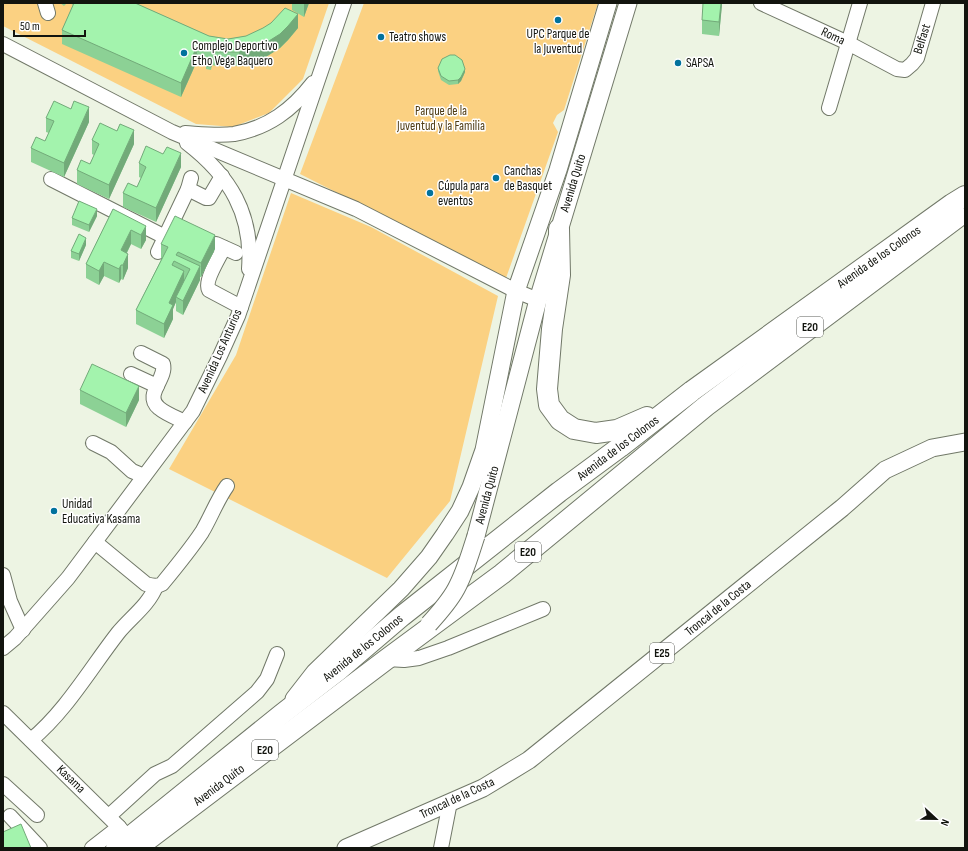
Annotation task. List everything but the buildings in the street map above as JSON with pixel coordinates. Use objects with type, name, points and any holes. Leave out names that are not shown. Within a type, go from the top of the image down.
[{"type":"highway","name":"Avenida de los Colonos","points":[[282,714],[340,669],[402,616],[692,391],[965,196]]},
{"type":"highway","name":"Avenida de los Colonos","points":[[391,656],[502,574],[706,406],[965,212]]},
{"type":"highway","points":[[559,229],[560,275],[547,302],[547,389],[549,405],[560,420],[574,429],[596,433],[617,430],[649,416],[692,391]]},
{"type":"highway","name":"Avenida Quito","points":[[127,842],[391,656]]},
{"type":"highway","name":"Avenida Quito","points":[[127,842],[282,714]]},
{"type":"main road","name":"Avenida Quito","points":[[282,714],[315,672],[401,589],[446,534],[460,511],[471,487],[484,450],[516,291],[558,170],[608,3]]},
{"type":"main road","name":"Avenida Quito","points":[[559,229],[628,3]]},
{"type":"main road","name":"Avenida Quito","points":[[391,656],[429,624],[456,590],[463,575],[547,302]]},
{"type":"main road","name":"Troncal de la Costa","points":[[346,848],[483,788],[529,760],[842,508],[884,470],[932,448],[965,442]]},
{"type":"street","name":"Avenida Los Anturios","points":[[3,648],[23,630],[68,578],[193,411],[220,356],[241,307],[344,3]]},
{"type":"street","name":"Roma","points":[[761,3],[786,8],[848,43],[897,68],[905,70]]},
{"type":"street","points":[[829,108],[860,3]]},
{"type":"street","name":"Belfast","points":[[905,70],[917,58],[933,3]]},
{"type":"street","points":[[3,44],[172,132],[356,209],[516,291],[547,302]]},
{"type":"street","points":[[172,132],[234,134],[254,128],[275,119],[289,110],[303,96],[320,74]]},
{"type":"street","points":[[172,132],[202,155],[222,176],[238,201],[247,227],[250,257],[248,288]]},
{"type":"street","points":[[158,252],[189,184],[206,198],[209,198],[222,176]]},
{"type":"street","points":[[51,179],[165,237]]},
{"type":"street","points":[[172,223],[185,229]]},
{"type":"street","points":[[204,238],[230,250],[208,281],[207,288],[241,307]]},
{"type":"street","points":[[141,353],[163,364],[163,375],[153,398],[156,406],[185,422]]},
{"type":"street","points":[[131,374],[157,386]]},
{"type":"street","points":[[93,443],[111,452],[132,471],[144,476]]},
{"type":"street","points":[[95,542],[146,584],[156,586],[162,584],[202,532],[218,500],[228,486]]},
{"type":"street","points":[[3,575],[6,604],[23,630]]},
{"type":"street","points":[[31,740],[41,732],[75,692],[118,633],[153,594],[156,586]]},
{"type":"street","points":[[391,656],[404,660],[419,658],[448,648],[543,609]]},
{"type":"street","points":[[109,816],[155,774],[172,766],[257,692],[267,679],[277,654]]},
{"type":"street","name":"Kasama","points":[[3,713],[109,816],[127,842]]},
{"type":"street","points":[[3,784],[37,815]]},
{"type":"street","points":[[441,848],[450,802]]},
{"type":"street","points":[[10,816],[40,848]]},
{"type":"street","points":[[92,848],[127,842]]},
{"type":"green space","name":"Complejo Deportivo Etho Vega Baquero","points":[[3,3],[329,3],[303,79],[269,113],[233,127],[196,124],[3,26]]},
{"type":"green space","name":"Parque de la Juventud y la Familia","points":[[364,3],[598,3],[564,110],[557,115],[553,123],[558,132],[506,278],[300,174]]},
{"type":"green space","points":[[291,193],[371,227],[498,296],[450,501],[387,578],[169,469],[236,355]]},
{"type":"place","name":"UPC Parque de la Juventud","points":[[558,20]]},
{"type":"place","name":"Teatro shows","points":[[381,37]]},
{"type":"place","name":"Complejo Deportivo Etho Vega Baquero","points":[[184,53]]},
{"type":"place","name":"SAPSA","points":[[678,63]]},
{"type":"place","name":"Canchas de Basquet","points":[[496,178]]},
{"type":"place","name":"Cúpula para eventos","points":[[430,193]]},
{"type":"place","name":"Unidad Educativa Kasama","points":[[54,511]]}]
